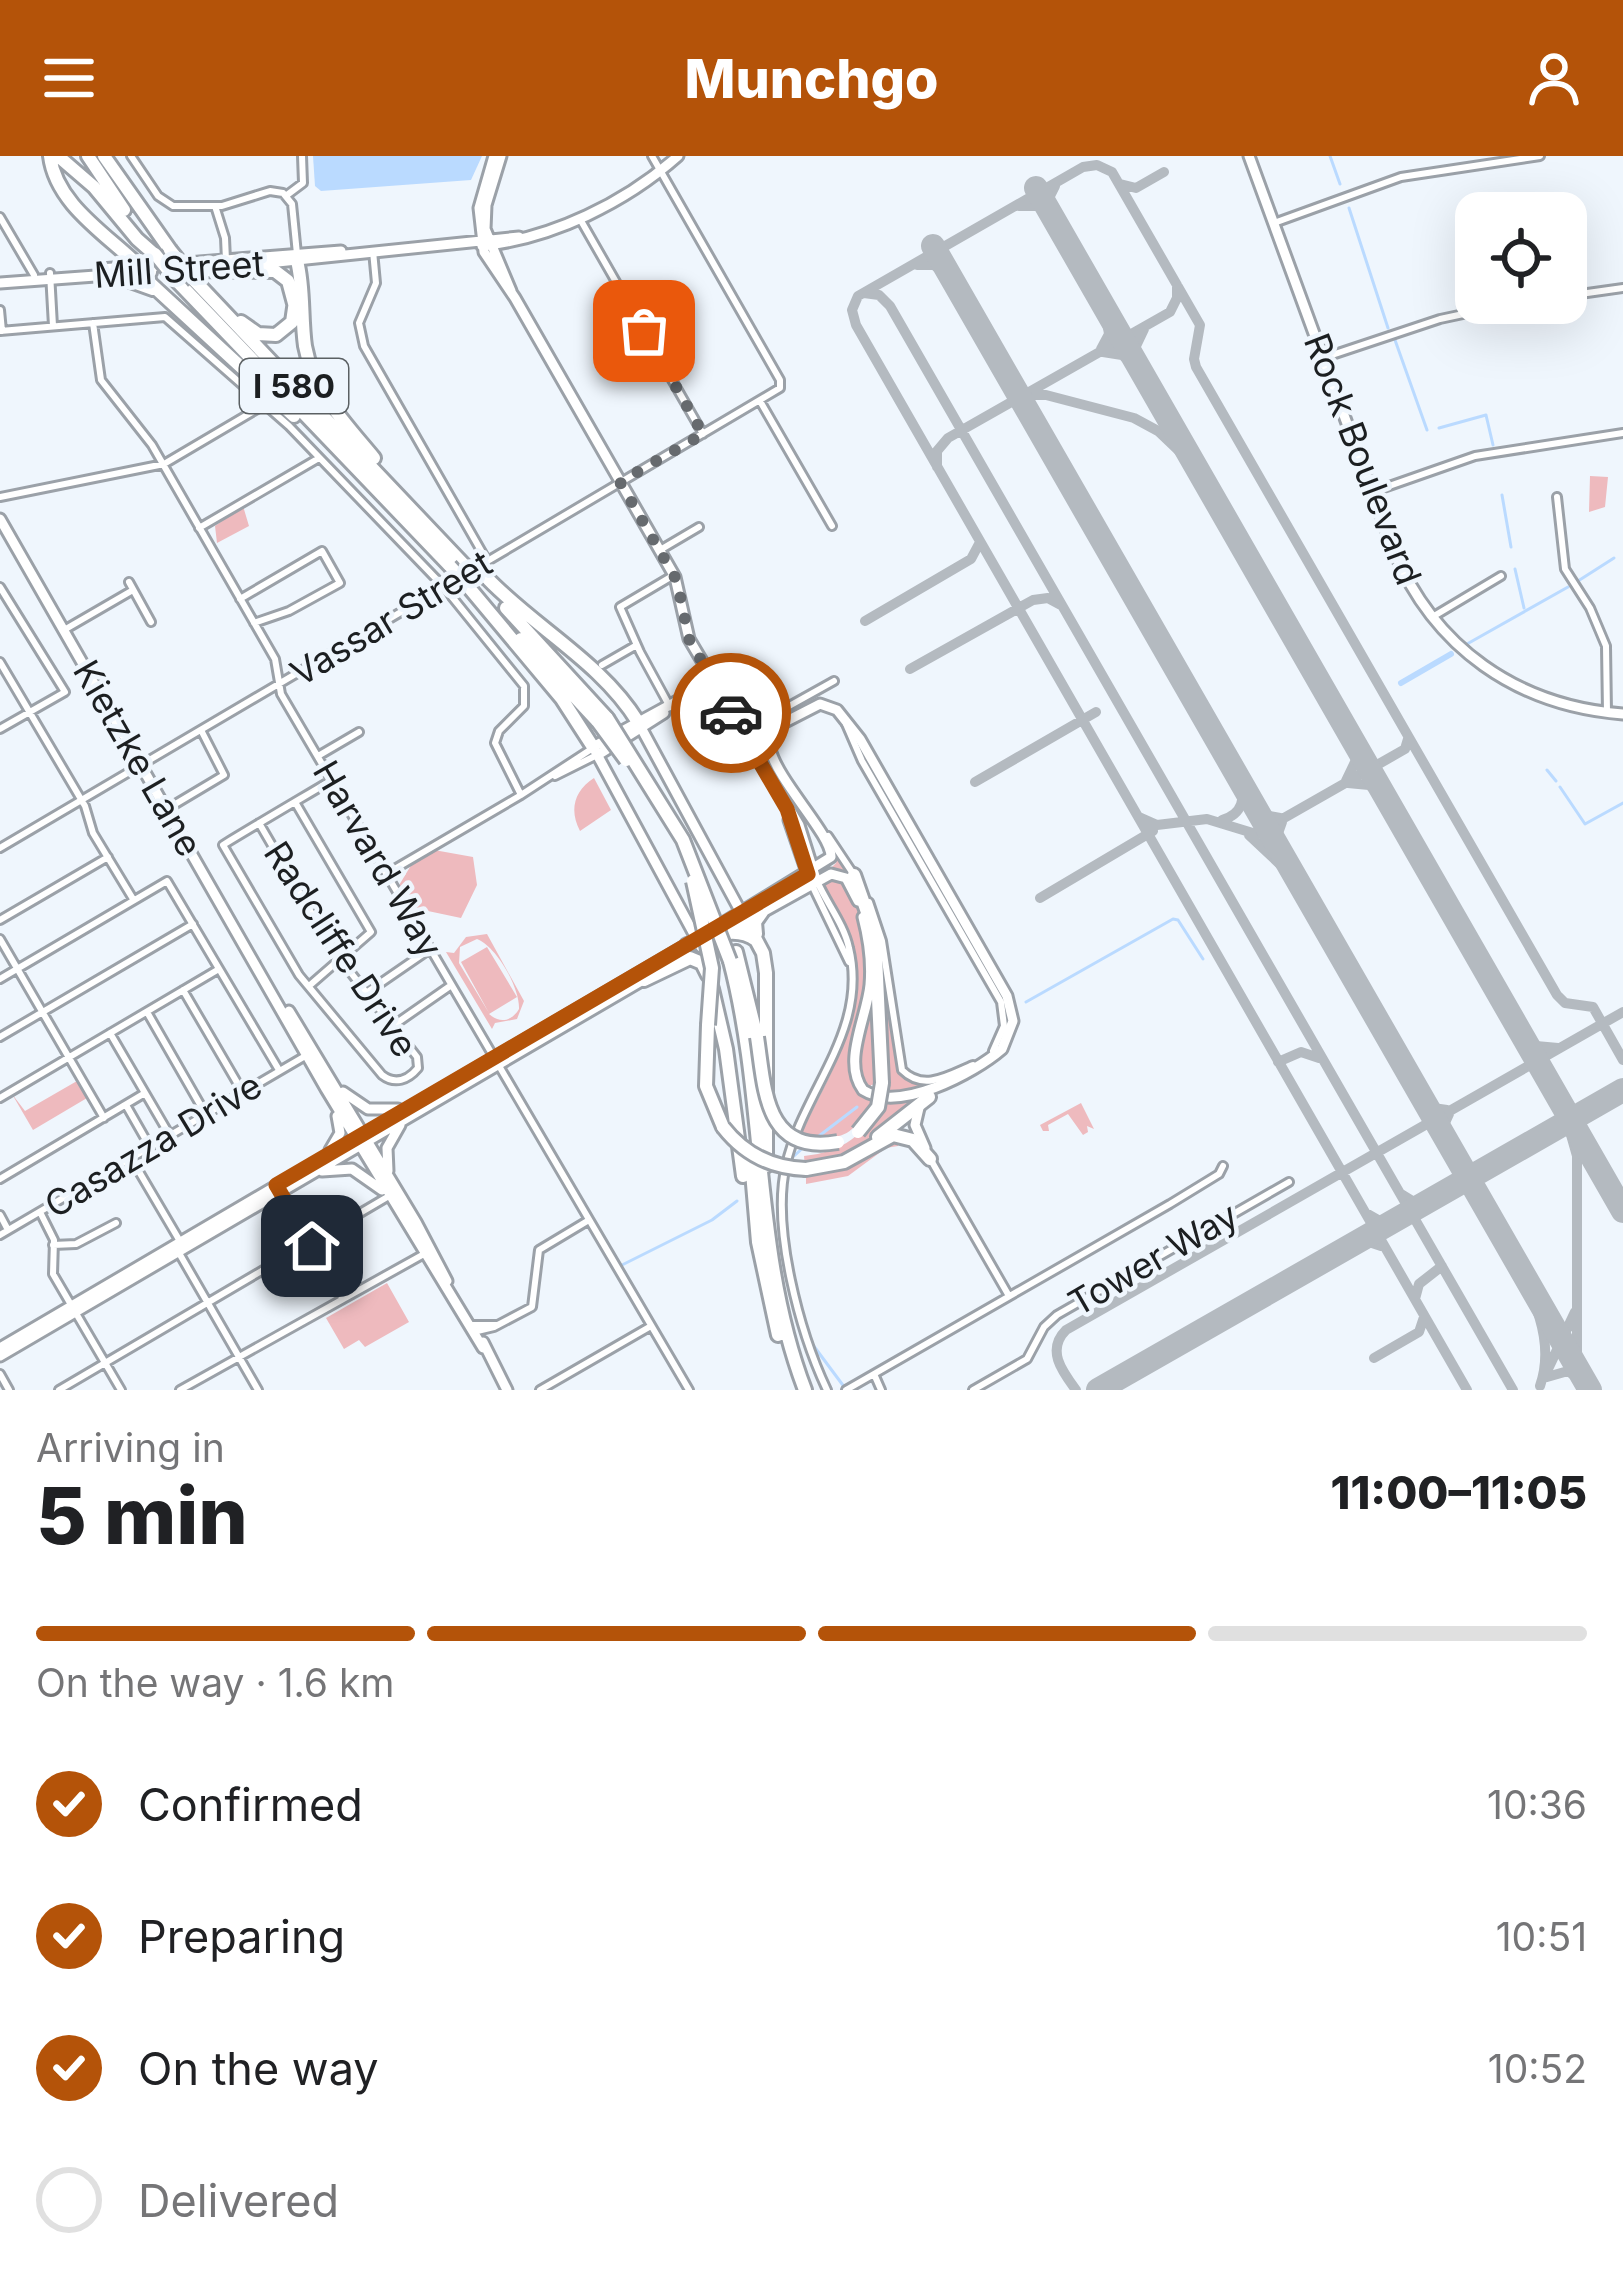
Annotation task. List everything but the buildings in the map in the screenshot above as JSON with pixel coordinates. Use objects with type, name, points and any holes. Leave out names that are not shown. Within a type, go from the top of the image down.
[{"type":"highway","points":[[54,156],[54,178],[64,194],[112,241],[150,265]]},
{"type":"highway","points":[[54,156],[94,187],[150,265],[148,281],[354,468]]},
{"type":"highway","name":"I 580","points":[[88,156],[150,265],[176,280],[354,468],[468,576]]},
{"type":"highway","name":"I 580","points":[[104,156],[207,295],[394,490],[602,720],[648,793],[696,878],[729,959],[747,1039],[769,1252],[801,1390]]},
{"type":"highway","points":[[112,241],[120,257],[111,272],[164,296]]},
{"type":"highway","points":[[207,295],[251,331],[265,336],[287,328],[296,308],[292,266],[297,257]]},
{"type":"highway","points":[[297,257],[306,349],[317,381],[394,490]]},
{"type":"highway","points":[[193,276],[275,271],[288,281],[296,308]]},
{"type":"highway","points":[[468,576],[553,690],[591,752]]},
{"type":"highway","points":[[468,576],[602,676],[640,725]]},
{"type":"highway","points":[[729,959],[758,1037],[766,1102],[773,1118],[788,1133],[806,1141],[838,1142],[858,1132],[878,1107],[882,1083],[875,935],[854,874]]},
{"type":"highway","points":[[696,878],[695,902],[712,968],[706,1086],[723,1127],[763,1160],[806,1169],[834,1166],[881,1139],[897,1136],[916,1142],[930,1159]]},
{"type":"highway","points":[[750,914],[764,960],[768,1046],[762,1185]]},
{"type":"highway","points":[[757,941],[743,932],[704,939],[726,1049],[745,1189],[758,1241]]},
{"type":"highway","points":[[644,980],[689,958],[700,961],[708,975]]},
{"type":"highway","name":"I 580","points":[[729,959],[743,1058],[758,1241],[774,1320],[801,1390]]},
{"type":"highway","points":[[854,1157],[929,1097]]},
{"type":"main road","points":[[461,242],[470,236],[497,156]]},
{"type":"main road","points":[[484,242],[497,156]]},
{"type":"main road","name":"Mill Street","points":[[0,280],[519,237],[609,203],[673,156]]},
{"type":"main road","name":"Rock Boulevard","points":[[1249,156],[1401,568],[1431,618],[1458,647],[1504,681],[1557,703],[1623,714]]},
{"type":"main road","points":[[478,215],[484,242],[674,575],[687,634],[712,682],[820,860],[829,856],[829,844]]},
{"type":"main road","name":"Mill Street","points":[[435,247],[484,242]]},
{"type":"main road","name":"Mill Street","points":[[150,265],[193,276],[297,257]]},
{"type":"main road","name":"Mill Street","points":[[0,280],[50,276]]},
{"type":"main road","name":"Kietzke Lane","points":[[0,519],[3,532],[361,1139],[389,1196],[507,1390]]},
{"type":"main road","points":[[704,939],[690,923],[591,752],[712,682]]},
{"type":"main road","points":[[693,693],[712,692],[723,699]]},
{"type":"main road","points":[[750,914],[796,892],[831,857],[829,844],[772,758],[771,740],[779,725],[817,704],[835,708],[863,745],[1009,1000],[1013,1016],[1002,1049],[929,1097],[918,1110],[915,1123],[930,1159]]},
{"type":"main road","points":[[640,725],[732,898],[750,914]]},
{"type":"main road","points":[[787,809],[812,877]]},
{"type":"main road","points":[[804,838],[812,877]]},
{"type":"main road","points":[[625,994],[623,985],[812,877],[831,874],[844,877],[867,930],[870,984],[853,1066],[859,1085],[872,1096],[886,1098],[929,1089],[974,1067]]},
{"type":"main road","points":[[796,892],[817,898]]},
{"type":"main road","points":[[329,1084],[376,1112],[399,1109],[436,1092],[625,994],[704,939],[731,909],[732,898]]},
{"type":"main road","points":[[308,1166],[412,1114],[704,939]]},
{"type":"main road","name":"Kietzke Lane","points":[[277,998],[307,1055],[329,1084]]},
{"type":"main road","points":[[0,1352],[278,1188],[332,1149],[340,1132],[329,1084]]},
{"type":"main road","points":[[295,1182],[436,1092]]},
{"type":"main road","points":[[391,1180],[390,1141],[412,1114]]},
{"type":"main road","name":"Kietzke Lane","points":[[361,1139],[391,1180],[453,1298]]},
{"type":"main road","points":[[278,1188],[327,1169],[346,1168],[366,1176],[389,1196]]},
{"type":"street","points":[[130,156],[161,199],[200,212],[220,226]]},
{"type":"street","points":[[287,196],[303,183],[302,156]]},
{"type":"street","points":[[652,156],[659,169]]},
{"type":"street","points":[[1274,223],[1420,173],[1540,156]]},
{"type":"street","name":"Vassar Street","points":[[0,848],[781,386],[659,169]]},
{"type":"street","points":[[179,207],[214,206],[270,191],[287,196],[292,204],[297,257]]},
{"type":"street","points":[[214,206],[226,260]]},
{"type":"street","points":[[0,217],[34,275]]},
{"type":"street","points":[[579,218],[703,434]]},
{"type":"street","points":[[377,251],[376,283],[359,317],[364,346],[487,561]]},
{"type":"street","points":[[50,276],[53,326]]},
{"type":"street","points":[[1587,293],[1623,288]]},
{"type":"street","points":[[0,310],[1,331],[169,319],[264,405],[445,587],[524,686],[524,706],[499,731],[495,743],[521,795]]},
{"type":"street","points":[[1323,358],[1455,316]]},
{"type":"street","name":"Harvard Way","points":[[93,323],[101,380],[163,464],[275,659],[279,692],[689,1390]]},
{"type":"street","points":[[760,401],[832,526]]},
{"type":"street","points":[[0,497],[163,464],[264,405]]},
{"type":"street","points":[[1372,492],[1474,456],[1623,434]]},
{"type":"street","points":[[199,528],[319,458]]},
{"type":"street","points":[[1557,496],[1565,569],[1590,608],[1606,646],[1607,712]]},
{"type":"street","points":[[660,550],[699,527]]},
{"type":"street","points":[[240,599],[322,551],[340,583],[295,608],[254,622]]},
{"type":"street","points":[[670,706],[621,605],[674,575]]},
{"type":"street","points":[[1431,618],[1501,577]]},
{"type":"street","points":[[64,630],[131,586],[151,622]]},
{"type":"street","points":[[0,587],[65,692],[0,729]]},
{"type":"street","points":[[602,665],[637,645]]},
{"type":"street","points":[[0,662],[134,900]]},
{"type":"street","points":[[712,682],[733,670],[758,707],[773,715],[834,681]]},
{"type":"street","points":[[167,809],[224,775],[201,730]]},
{"type":"street","points":[[318,756],[359,732]]},
{"type":"street","points":[[546,780],[591,752]]},
{"type":"street","points":[[386,874],[591,752]]},
{"type":"street","points":[[295,802],[371,933],[309,986],[223,845],[259,823],[332,780]]},
{"type":"street","points":[[811,821],[854,874],[880,933],[902,1070],[910,1078],[929,1082],[985,1060]]},
{"type":"street","name":"Radcliffe Drive","points":[[259,823],[341,960],[394,1025],[418,1060],[418,1068],[398,1081],[382,1076],[309,986]]},
{"type":"street","points":[[0,920],[108,857]]},
{"type":"street","points":[[812,877],[851,971]]},
{"type":"street","points":[[812,877],[847,940],[852,998],[846,1027],[791,1146],[783,1181],[789,1260],[827,1390]]},
{"type":"street","points":[[0,979],[167,881],[279,1070]]},
{"type":"street","points":[[0,1037],[193,924]]},
{"type":"street","points":[[0,939],[104,1118]]},
{"type":"street","points":[[368,992],[430,950]]},
{"type":"street","points":[[0,1098],[219,969]]},
{"type":"street","points":[[394,1025],[452,986]]},
{"type":"street","points":[[183,990],[242,1092]]},
{"type":"street","points":[[147,1012],[206,1114]]},
{"type":"street","points":[[110,1033],[170,1135]]},
{"type":"street","name":"Casazza Drive","points":[[4,1232],[307,1055]]},
{"type":"street","points":[[0,1179],[145,1093]]},
{"type":"street","points":[[125,1105],[150,1147]]},
{"type":"street","points":[[131,1158],[258,1390]]},
{"type":"street","points":[[930,1159],[1009,1296]]},
{"type":"street","points":[[846,1390],[1170,1204],[1219,1174],[1223,1166]]},
{"type":"street","name":"Tower Way","points":[[973,1390],[1027,1359],[1044,1327],[1062,1311],[1288,1182]]},
{"type":"street","points":[[278,1188],[343,1299]]},
{"type":"street","points":[[59,1390],[389,1196]]},
{"type":"street","points":[[40,1212],[52,1232],[53,1274],[121,1390]]},
{"type":"street","points":[[0,1215],[4,1232]]},
{"type":"street","points":[[470,1325],[497,1325],[532,1307],[539,1249],[589,1220]]},
{"type":"street","points":[[53,1244],[76,1244],[116,1223]]},
{"type":"street","points":[[181,1390],[424,1254],[442,1272]]},
{"type":"street","points":[[540,1390],[651,1326]]},
{"type":"street","points":[[0,1373],[9,1390]]},
{"type":"street","points":[[874,1374],[881,1390]]},
{"type":"shaded area","points":[[1590,476],[1608,477],[1605,507],[1589,512]]},
{"type":"shaded area","points":[[243,506],[249,526],[217,543],[215,526]]},
{"type":"shaded area","points":[[594,778],[611,810],[580,831],[575,802]]},
{"type":"shaded area","points":[[434,850],[473,857],[477,885],[461,918],[409,907],[398,887],[413,862]]},
{"type":"shaded area","points":[[839,854],[856,883],[870,923],[878,1084],[871,1085],[872,1089],[863,1087],[859,1067],[870,993],[868,944],[849,879],[829,870]]},
{"type":"shaded area","points":[[829,877],[844,881],[863,934],[864,990],[850,1068],[857,1087],[875,1101],[845,1134],[800,1137],[844,1043],[856,995],[852,946],[823,887]]},
{"type":"shaded area","points":[[487,934],[524,1001],[517,1019],[495,1023],[492,1029],[446,952],[454,953],[466,937]],"holes":[[[477,939],[485,943],[516,990],[519,1009],[506,1020],[489,1014],[517,997],[487,947],[461,962],[489,1013],[459,963],[460,947]]]},
{"type":"shaded area","points":[[882,952],[898,1069],[918,1083],[948,1077],[901,1093],[883,1093],[891,1085],[883,1084]]},
{"type":"shaded area","points":[[77,1081],[87,1098],[33,1130],[12,1094],[25,1111]]},
{"type":"shaded area","points":[[913,1097],[915,1102],[859,1150],[805,1167],[804,1156],[841,1146],[860,1132],[882,1101]]},
{"type":"shaded area","points":[[1081,1103],[1094,1129],[1087,1126],[1083,1135],[1068,1114],[1043,1131],[1040,1125]]},
{"type":"shaded area","points":[[901,1138],[898,1146],[886,1148],[848,1176],[806,1184],[806,1172]]},
{"type":"shaded area","points":[[387,1283],[409,1322],[365,1347],[359,1340],[344,1349],[326,1318]]},
{"type":"water","points":[[313,156],[482,156],[471,180],[321,191],[315,186]]},
{"type":"waterway","points":[[1330,156],[1340,184]]},
{"type":"waterway","points":[[1349,208],[1388,328]]},
{"type":"waterway","points":[[1395,340],[1427,430]]},
{"type":"waterway","points":[[1439,428],[1486,415],[1493,445]]},
{"type":"waterway","points":[[1502,495],[1511,547]]},
{"type":"waterway","points":[[1578,581],[1614,558]]},
{"type":"waterway","points":[[1515,569],[1524,608]]},
{"type":"waterway","points":[[1467,644],[1568,587]]},
{"type":"waterway","points":[[1401,683],[1451,654]]},
{"type":"waterway","points":[[1547,770],[1556,781]]},
{"type":"waterway","points":[[1560,787],[1585,824],[1623,803]]},
{"type":"waterway","points":[[1026,1002],[1173,919],[1203,959]]},
{"type":"waterway","points":[[819,1136],[857,1107]]},
{"type":"waterway","points":[[794,1156],[806,1145]]},
{"type":"waterway","points":[[620,1266],[712,1220],[737,1201]]},
{"type":"waterway","points":[[813,1345],[845,1388]]},
{"type":"taxiway","points":[[1467,1390],[856,325],[852,310],[858,296],[1083,167],[1097,165],[1112,172],[1200,325],[1196,367],[1557,995],[1565,1003],[1593,1007],[1623,1060]]},
{"type":"taxiway","points":[[1120,184],[1136,188],[1164,172]]},
{"type":"taxiway","points":[[1019,206],[1049,212],[1055,186]]},
{"type":"taxiway","points":[[917,265],[934,265],[952,279]]},
{"type":"taxiway","points":[[937,467],[937,451],[948,438],[1170,312],[1177,285]]},
{"type":"taxiway","points":[[864,293],[879,295],[890,306],[1513,1390]]},
{"type":"taxiway","points":[[1101,349],[1109,334],[1105,310]]},
{"type":"taxiway","points":[[1139,367],[1135,348],[1144,329]]},
{"type":"taxiway","points":[[1103,352],[1122,355],[1140,370]]},
{"type":"taxiway","points":[[1029,395],[1046,395],[1134,418],[1158,431],[1180,452],[1220,510]]},
{"type":"taxiway","points":[[865,621],[971,559],[979,544]]},
{"type":"taxiway","points":[[910,669],[1033,600],[1048,598],[1061,605]]},
{"type":"taxiway","points":[[975,782],[1096,712]]},
{"type":"taxiway","points":[[1346,781],[1356,760],[1350,736]]},
{"type":"taxiway","points":[[1139,817],[1157,825],[1207,819],[1256,834],[1405,749],[1408,739]]},
{"type":"taxiway","points":[[1222,820],[1241,804],[1239,779]]},
{"type":"taxiway","points":[[1348,783],[1369,785],[1387,800]]},
{"type":"taxiway","points":[[1254,805],[1265,815],[1280,818]]},
{"type":"taxiway","points":[[1281,851],[1277,836],[1282,822]]},
{"type":"taxiway","points":[[1040,898],[1153,831]]},
{"type":"taxiway","points":[[1249,835],[1284,868],[1329,935]]},
{"type":"taxiway","points":[[1076,1390],[1057,1353],[1066,1330],[1623,1012]]},
{"type":"taxiway","points":[[1520,1032],[1536,1046],[1558,1048]]},
{"type":"taxiway","points":[[1278,1062],[1301,1052],[1319,1058]]},
{"type":"taxiway","points":[[1537,1061],[1567,1121],[1577,1156],[1577,1367]]},
{"type":"taxiway","points":[[1613,1096],[1623,1085]]},
{"type":"taxiway","points":[[1423,1099],[1433,1108],[1447,1110]]},
{"type":"taxiway","points":[[1447,1141],[1444,1125],[1449,1114]]},
{"type":"taxiway","points":[[1401,1194],[1414,1202],[1432,1199]]},
{"type":"taxiway","points":[[1366,1213],[1380,1221],[1396,1219]]},
{"type":"taxiway","points":[[1500,1233],[1542,1326],[1545,1366],[1540,1386]]},
{"type":"taxiway","points":[[1351,1245],[1366,1241],[1381,1246]]},
{"type":"taxiway","points":[[1415,1299],[1419,1284],[1442,1266]]},
{"type":"taxiway","points":[[1547,1371],[1575,1312]]},
{"type":"taxiway","points":[[1374,1358],[1419,1332],[1424,1317]]},
{"type":"taxiway","points":[[1547,1377],[1568,1371],[1587,1384]]},
{"type":"runway","points":[[1036,188],[1623,1211]]},
{"type":"runway","points":[[933,246],[1590,1390]]},
{"type":"runway","points":[[1098,1390],[1623,1090]]},
{"type":"way so far","points":[[644,331],[703,434],[620,482],[677,581],[689,639],[731,713]]},
{"type":"route","points":[[312,1246],[276,1185],[808,874],[787,809],[731,713]]}]
